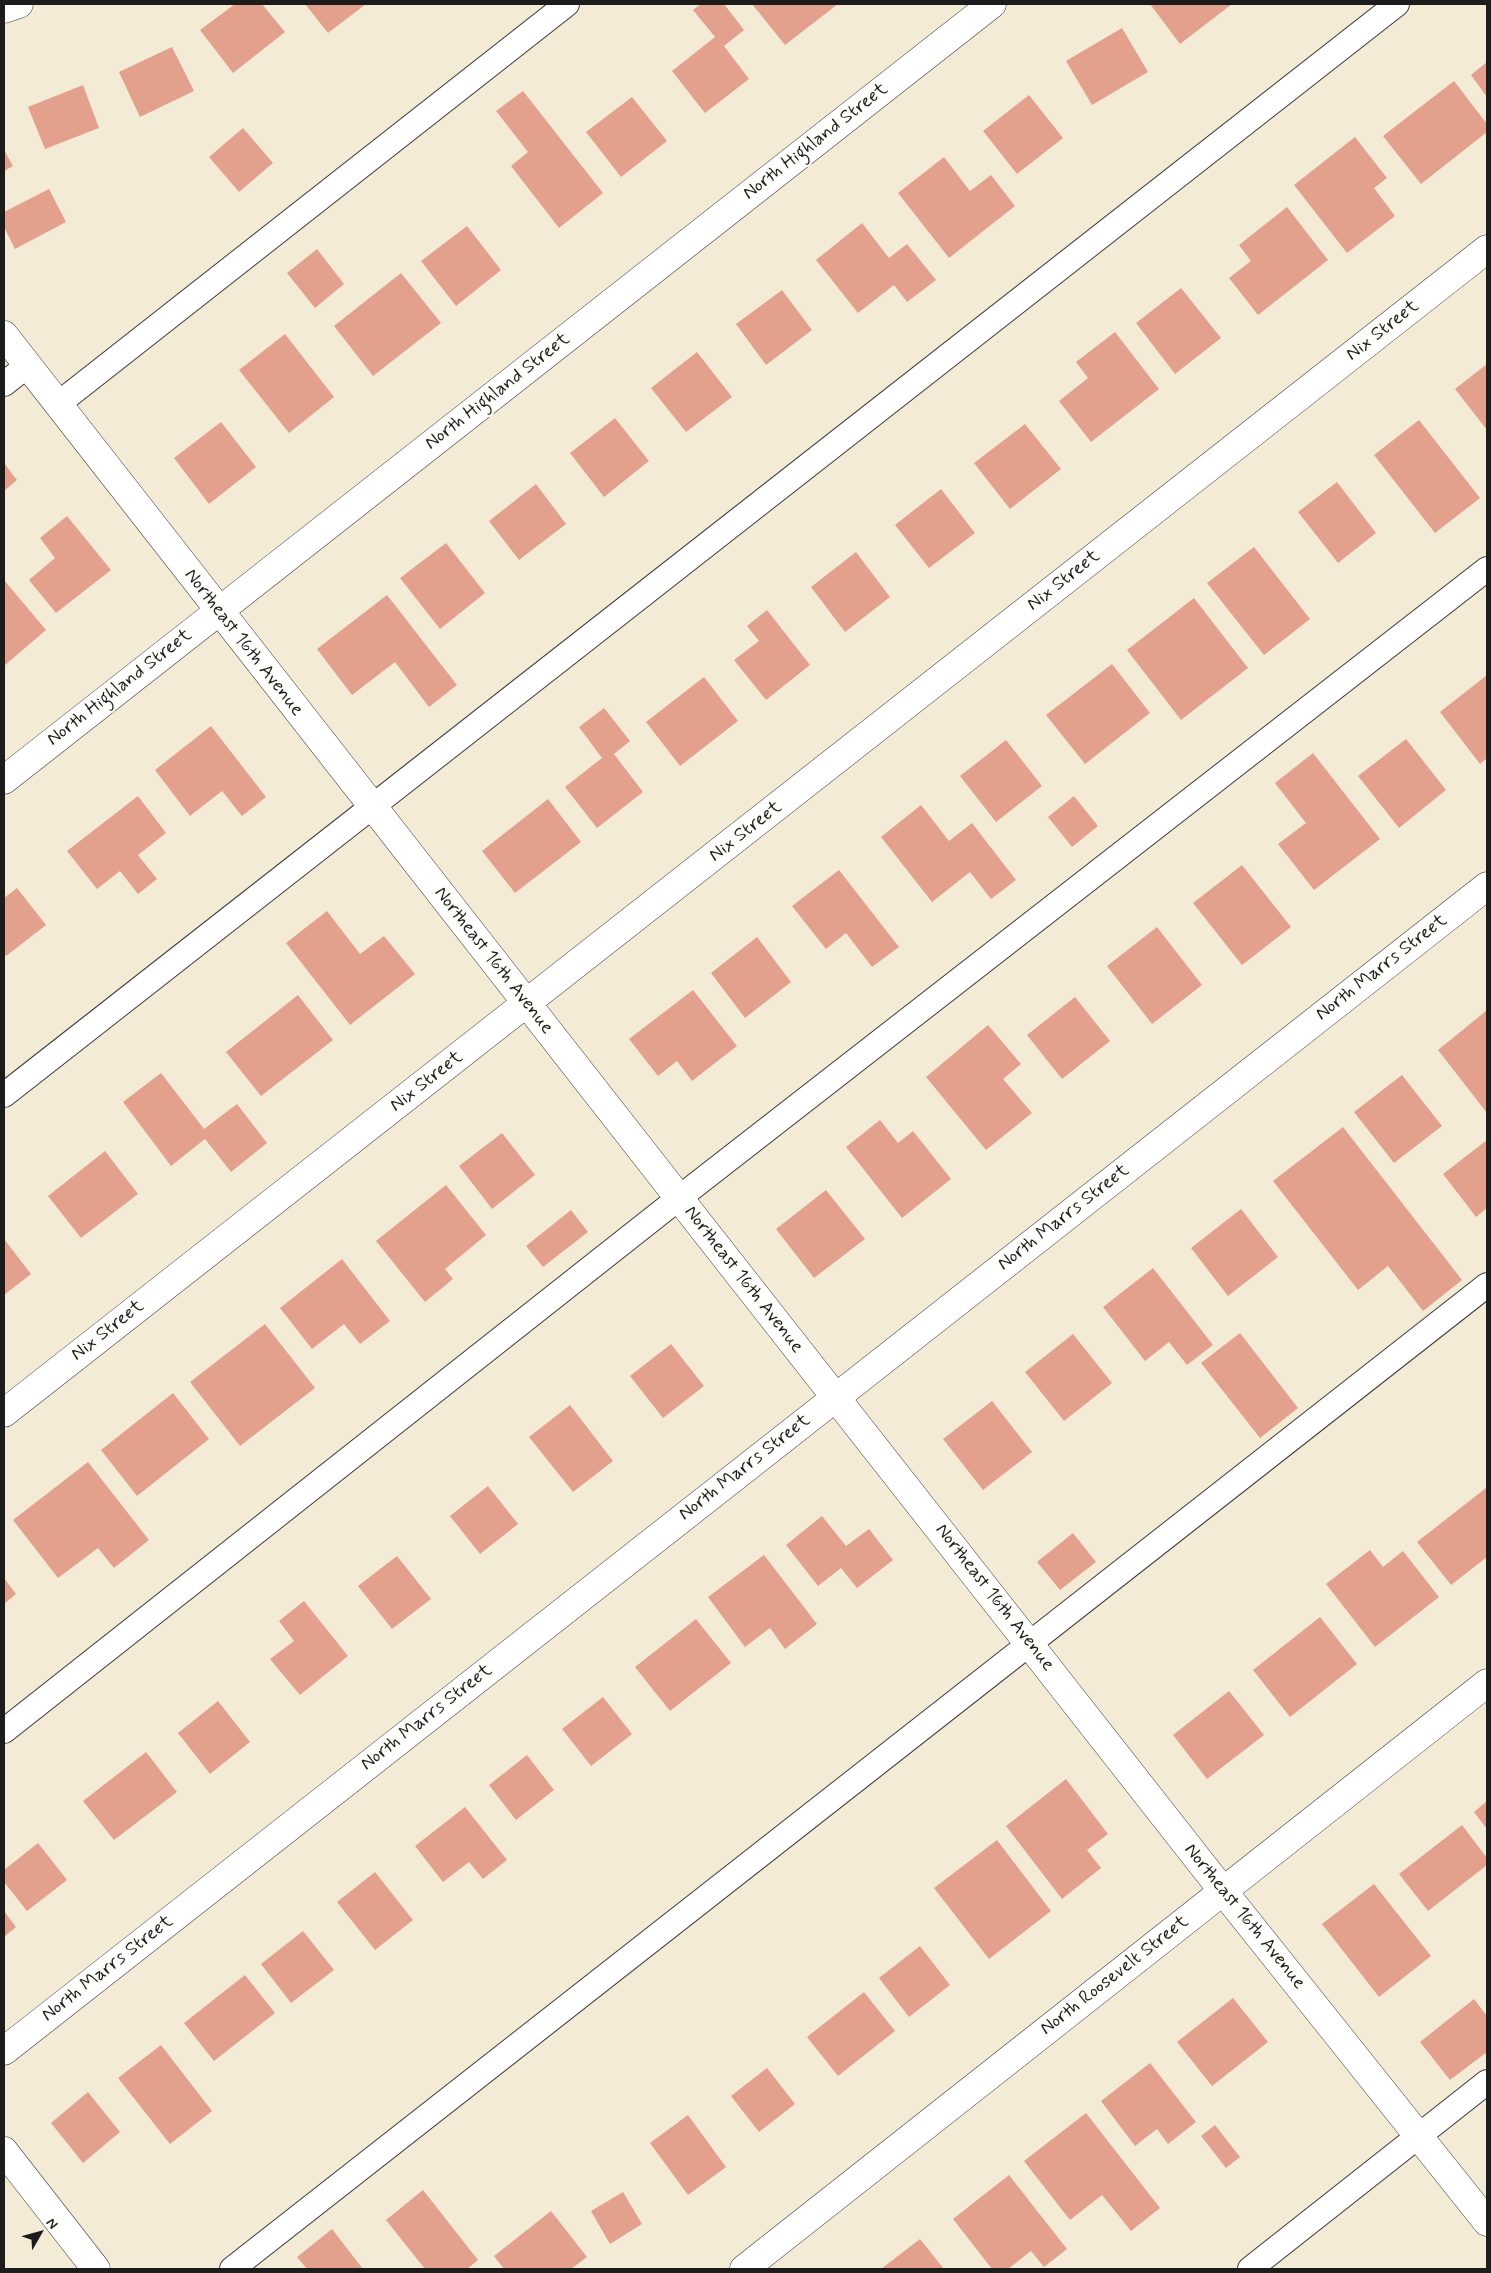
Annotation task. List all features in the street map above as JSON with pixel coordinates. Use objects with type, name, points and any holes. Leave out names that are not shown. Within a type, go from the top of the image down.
[{"type":"street","points":[[4,9],[19,4]]},
{"type":"street","name":"North Highland Street","points":[[4,780],[992,4]]},
{"type":"street","name":"Nix Street","points":[[4,1414],[1487,249]]},
{"type":"street","name":"Northeast 16th Avenue","points":[[4,335],[218,611],[1223,1891],[1487,2222]]},
{"type":"street","name":"North Marrs Street","points":[[4,2051],[1487,886]]},
{"type":"street","name":"North Roosevelt Street","points":[[744,2269],[1487,1683]]},
{"type":"street","points":[[4,2151],[96,2269]]},
{"type":"lane","points":[[58,404],[567,4]]},
{"type":"lane","points":[[4,1096],[1396,4]]},
{"type":"lane","points":[[4,384],[28,366]]},
{"type":"lane","points":[[4,1731],[679,1198],[1487,569]]},
{"type":"lane","points":[[232,2269],[1487,1285]]},
{"type":"lane","points":[[1250,2269],[1487,2082]]},
{"type":"building","points":[[235,4],[262,4],[285,32],[233,73],[200,30]]},
{"type":"building","points":[[305,4],[366,4],[328,33]]},
{"type":"building","points":[[701,4],[724,4],[744,30],[724,46],[749,79],[705,113],[672,71],[715,37],[693,10]]},
{"type":"building","points":[[752,4],[838,4],[785,45]]},
{"type":"building","points":[[1150,4],[1232,4],[1180,44]]},
{"type":"building","points":[[1122,28],[1148,72],[1092,105],[1066,61]]},
{"type":"building","points":[[172,47],[194,91],[140,117],[119,72]]},
{"type":"building","points":[[1487,62],[1487,97],[1471,75]]},
{"type":"building","points":[[1454,81],[1487,124],[1487,132],[1421,184],[1383,136]]},
{"type":"building","points":[[83,85],[99,128],[45,149],[28,107]]},
{"type":"building","points":[[523,91],[603,193],[559,228],[511,166],[528,152],[496,111]]},
{"type":"building","points":[[1029,95],[1063,138],[1017,174],[983,131]]},
{"type":"building","points":[[632,97],[667,141],[621,177],[586,132]]},
{"type":"building","points":[[243,128],[273,163],[239,192],[209,157]]},
{"type":"building","points":[[1355,137],[1387,178],[1374,188],[1395,216],[1347,253],[1294,185]]},
{"type":"building","points":[[4,150],[13,166],[4,171]]},
{"type":"building","points":[[944,157],[970,191],[991,175],[1015,206],[949,258],[898,193]]},
{"type":"building","points":[[49,189],[66,222],[15,249],[4,227],[4,212]]},
{"type":"building","points":[[1287,207],[1328,260],[1258,315],[1229,278],[1251,261],[1239,245]]},
{"type":"building","points":[[862,223],[889,258],[907,244],[936,280],[907,302],[894,285],[858,313],[816,260]]},
{"type":"building","points":[[467,226],[501,270],[456,306],[421,261]]},
{"type":"building","points":[[317,249],[344,284],[315,308],[287,273]]},
{"type":"building","points":[[401,273],[441,323],[373,376],[334,326]]},
{"type":"building","points":[[1181,288],[1221,338],[1175,374],[1136,323]]},
{"type":"building","points":[[782,290],[812,330],[766,365],[736,324]]},
{"type":"building","points":[[1115,332],[1159,389],[1091,442],[1059,401],[1088,378],[1076,362]]},
{"type":"building","points":[[285,334],[334,397],[289,433],[239,370]]},
{"type":"building","points":[[697,352],[732,397],[686,432],[651,388]]},
{"type":"building","points":[[1487,364],[1487,430],[1455,389]]},
{"type":"building","points":[[615,418],[649,461],[604,497],[570,453]]},
{"type":"building","points":[[1419,420],[1480,498],[1435,533],[1374,455]]},
{"type":"building","points":[[221,422],[256,467],[209,504],[174,458]]},
{"type":"building","points":[[1025,424],[1061,469],[1010,509],[974,463]]},
{"type":"building","points":[[4,463],[17,480],[4,491]]},
{"type":"building","points":[[1337,482],[1376,533],[1338,563],[1298,512]]},
{"type":"building","points":[[536,484],[566,524],[519,560],[489,521]]},
{"type":"building","points":[[941,489],[975,533],[929,568],[895,525]]},
{"type":"building","points":[[67,516],[111,570],[56,613],[29,580],[55,558],[40,538]]},
{"type":"building","points":[[446,543],[485,593],[440,629],[400,578]]},
{"type":"building","points":[[1254,547],[1310,619],[1264,655],[1207,583]]},
{"type":"building","points":[[856,552],[890,597],[845,632],[811,587]]},
{"type":"building","points":[[4,580],[46,630],[4,666]]},
{"type":"building","points":[[387,595],[457,685],[429,707],[395,662],[352,695],[317,649]]},
{"type":"building","points":[[1194,598],[1248,668],[1181,720],[1127,650]]},
{"type":"building","points":[[767,610],[810,665],[766,700],[734,660],[759,641],[747,626]]},
{"type":"building","points":[[1112,664],[1150,713],[1085,764],[1046,715]]},
{"type":"building","points":[[1487,675],[1487,758],[1480,764],[1440,712]]},
{"type":"building","points":[[704,677],[738,721],[680,766],[646,722]]},
{"type":"building","points":[[604,708],[630,741],[614,754],[643,792],[597,828],[565,787],[602,758],[579,727]]},
{"type":"building","points":[[211,726],[266,797],[242,816],[222,791],[190,816],[155,770]]},
{"type":"building","points":[[1406,739],[1446,790],[1399,828],[1358,776]]},
{"type":"building","points":[[1006,740],[1042,786],[996,822],[960,776]]},
{"type":"building","points":[[1313,753],[1380,839],[1314,890],[1278,844],[1306,823],[1275,783]]},
{"type":"building","points":[[138,796],[166,833],[138,855],[157,879],[138,894],[120,871],[97,889],[67,851]]},
{"type":"building","points":[[1074,796],[1098,826],[1072,847],[1048,817]]},
{"type":"building","points":[[548,799],[581,842],[515,893],[482,851]]},
{"type":"building","points":[[921,805],[949,841],[972,823],[1016,880],[991,899],[970,872],[932,902],[881,837]]},
{"type":"building","points":[[1242,865],[1291,927],[1242,965],[1193,903]]},
{"type":"building","points":[[839,870],[899,947],[872,967],[846,933],[826,949],[792,906]]},
{"type":"building","points":[[17,888],[46,925],[6,956],[4,952],[4,898]]},
{"type":"building","points":[[327,911],[360,954],[384,936],[415,974],[350,1025],[286,943]]},
{"type":"building","points":[[1157,927],[1202,985],[1152,1024],[1107,966]]},
{"type":"building","points":[[757,937],[791,982],[745,1018],[711,973]]},
{"type":"building","points":[[693,990],[737,1046],[692,1081],[677,1061],[658,1076],[629,1039]]},
{"type":"building","points":[[298,995],[333,1040],[261,1096],[226,1052]]},
{"type":"building","points":[[1075,997],[1110,1041],[1062,1079],[1027,1035]]},
{"type":"building","points":[[1487,1012],[1487,1113],[1438,1050]]},
{"type":"building","points":[[988,1025],[1021,1064],[1003,1079],[1032,1113],[986,1150],[926,1077]]},
{"type":"building","points":[[161,1073],[204,1129],[237,1104],[267,1143],[231,1172],[205,1139],[171,1166],[123,1102]]},
{"type":"building","points":[[1402,1075],[1442,1126],[1394,1163],[1354,1112]]},
{"type":"building","points":[[880,1120],[898,1143],[913,1131],[951,1179],[902,1218],[846,1147]]},
{"type":"building","points":[[1343,1127],[1462,1280],[1423,1311],[1388,1266],[1358,1290],[1273,1181]]},
{"type":"building","points":[[502,1133],[535,1175],[492,1209],[459,1166]]},
{"type":"building","points":[[1487,1140],[1487,1208],[1476,1217],[1443,1174]]},
{"type":"building","points":[[105,1151],[138,1194],[81,1238],[48,1196]]},
{"type":"building","points":[[446,1185],[486,1235],[445,1269],[453,1279],[425,1302],[376,1241]]},
{"type":"building","points":[[826,1190],[865,1239],[814,1278],[776,1229]]},
{"type":"building","points":[[1241,1209],[1278,1257],[1228,1296],[1191,1248]]},
{"type":"building","points":[[571,1210],[588,1232],[543,1267],[526,1246]]},
{"type":"building","points":[[4,1239],[31,1274],[4,1295]]},
{"type":"building","points":[[342,1259],[390,1321],[360,1344],[344,1324],[312,1349],[280,1308]]},
{"type":"building","points":[[1153,1268],[1213,1345],[1187,1365],[1169,1342],[1145,1361],[1103,1307]]},
{"type":"building","points":[[265,1324],[315,1388],[240,1446],[190,1382]]},
{"type":"building","points":[[1240,1333],[1298,1408],[1260,1438],[1201,1363]]},
{"type":"building","points":[[1073,1334],[1112,1383],[1064,1421],[1025,1372]]},
{"type":"building","points":[[671,1344],[704,1386],[663,1418],[630,1376]]},
{"type":"building","points":[[173,1393],[209,1439],[137,1496],[101,1450]]},
{"type":"building","points":[[992,1401],[1032,1452],[983,1490],[943,1439]]},
{"type":"building","points":[[570,1405],[613,1461],[573,1492],[529,1437]]},
{"type":"building","points":[[88,1462],[149,1540],[114,1568],[98,1548],[58,1578],[13,1520]]},
{"type":"building","points":[[488,1486],[518,1524],[480,1554],[450,1516]]},
{"type":"building","points":[[1486,1488],[1487,1557],[1451,1585],[1417,1542]]},
{"type":"building","points":[[822,1516],[846,1546],[869,1529],[893,1560],[857,1588],[841,1568],[818,1586],[786,1545]]},
{"type":"building","points":[[1073,1533],[1096,1562],[1060,1590],[1037,1562]]},
{"type":"building","points":[[1370,1550],[1383,1567],[1403,1551],[1439,1597],[1375,1647],[1326,1584]]},
{"type":"building","points":[[764,1555],[817,1624],[785,1649],[770,1628],[745,1647],[708,1597]]},
{"type":"building","points":[[397,1556],[431,1599],[392,1629],[358,1586]]},
{"type":"building","points":[[4,1578],[16,1594],[4,1604]]},
{"type":"building","points":[[304,1601],[348,1656],[300,1695],[270,1659],[294,1641],[279,1621]]},
{"type":"building","points":[[1320,1617],[1357,1664],[1290,1717],[1253,1670]]},
{"type":"building","points":[[696,1619],[731,1663],[670,1711],[635,1667]]},
{"type":"building","points":[[1229,1691],[1264,1735],[1207,1779],[1173,1735]]},
{"type":"building","points":[[603,1697],[632,1734],[591,1766],[562,1729]]},
{"type":"building","points":[[218,1701],[250,1742],[210,1774],[178,1733]]},
{"type":"building","points":[[146,1752],[177,1792],[114,1840],[83,1801]]},
{"type":"building","points":[[527,1755],[554,1790],[516,1820],[489,1785]]},
{"type":"building","points":[[1066,1779],[1108,1834],[1087,1850],[1101,1868],[1062,1899],[1006,1826]]},
{"type":"building","points":[[1487,1801],[1487,1829],[1474,1812]]},
{"type":"building","points":[[465,1807],[507,1860],[483,1879],[469,1862],[443,1882],[415,1846]]},
{"type":"building","points":[[1462,1825],[1487,1858],[1487,1865],[1428,1911],[1399,1874]]},
{"type":"building","points":[[997,1840],[1051,1911],[989,1959],[934,1888]]},
{"type":"building","points":[[38,1843],[67,1880],[27,1911],[4,1882],[4,1870]]},
{"type":"building","points":[[375,1872],[413,1920],[375,1950],[337,1902]]},
{"type":"building","points":[[1374,1884],[1431,1956],[1379,1997],[1322,1924]]},
{"type":"building","points":[[4,1911],[16,1927],[4,1937]]},
{"type":"building","points":[[303,1931],[334,1970],[291,2003],[261,1964]]},
{"type":"building","points":[[920,1946],[950,1985],[909,2017],[879,1978]]},
{"type":"building","points":[[245,1975],[275,2013],[214,2061],[184,2023]]},
{"type":"building","points":[[864,1992],[895,2031],[838,2076],[807,2037]]},
{"type":"building","points":[[1233,1998],[1268,2042],[1212,2086],[1177,2042]]},
{"type":"building","points":[[1474,1999],[1487,2016],[1487,2052],[1450,2080],[1420,2042]]},
{"type":"building","points":[[161,2045],[212,2111],[170,2144],[118,2078]]},
{"type":"building","points":[[1150,2063],[1196,2122],[1168,2144],[1157,2129],[1135,2146],[1101,2101]]},
{"type":"building","points":[[767,2068],[795,2104],[759,2132],[731,2096]]},
{"type":"building","points":[[88,2092],[120,2132],[83,2163],[51,2123]]},
{"type":"building","points":[[1086,2113],[1160,2208],[1131,2231],[1102,2195],[1070,2220],[1024,2161]]},
{"type":"building","points":[[688,2115],[726,2167],[688,2195],[650,2143]]},
{"type":"building","points":[[1215,2125],[1240,2157],[1226,2168],[1201,2136]]},
{"type":"building","points":[[1009,2175],[1067,2249],[1044,2267],[1031,2251],[1008,2269],[992,2269],[953,2219]]},
{"type":"building","points":[[423,2190],[478,2260],[467,2269],[425,2269],[386,2220]]},
{"type":"building","points":[[623,2192],[642,2224],[610,2244],[591,2211]]},
{"type":"building","points":[[551,2211],[587,2257],[571,2269],[504,2269],[494,2256]]},
{"type":"building","points":[[332,2229],[363,2269],[307,2269],[297,2257]]},
{"type":"building","points":[[920,2239],[944,2269],[881,2269]]}]
